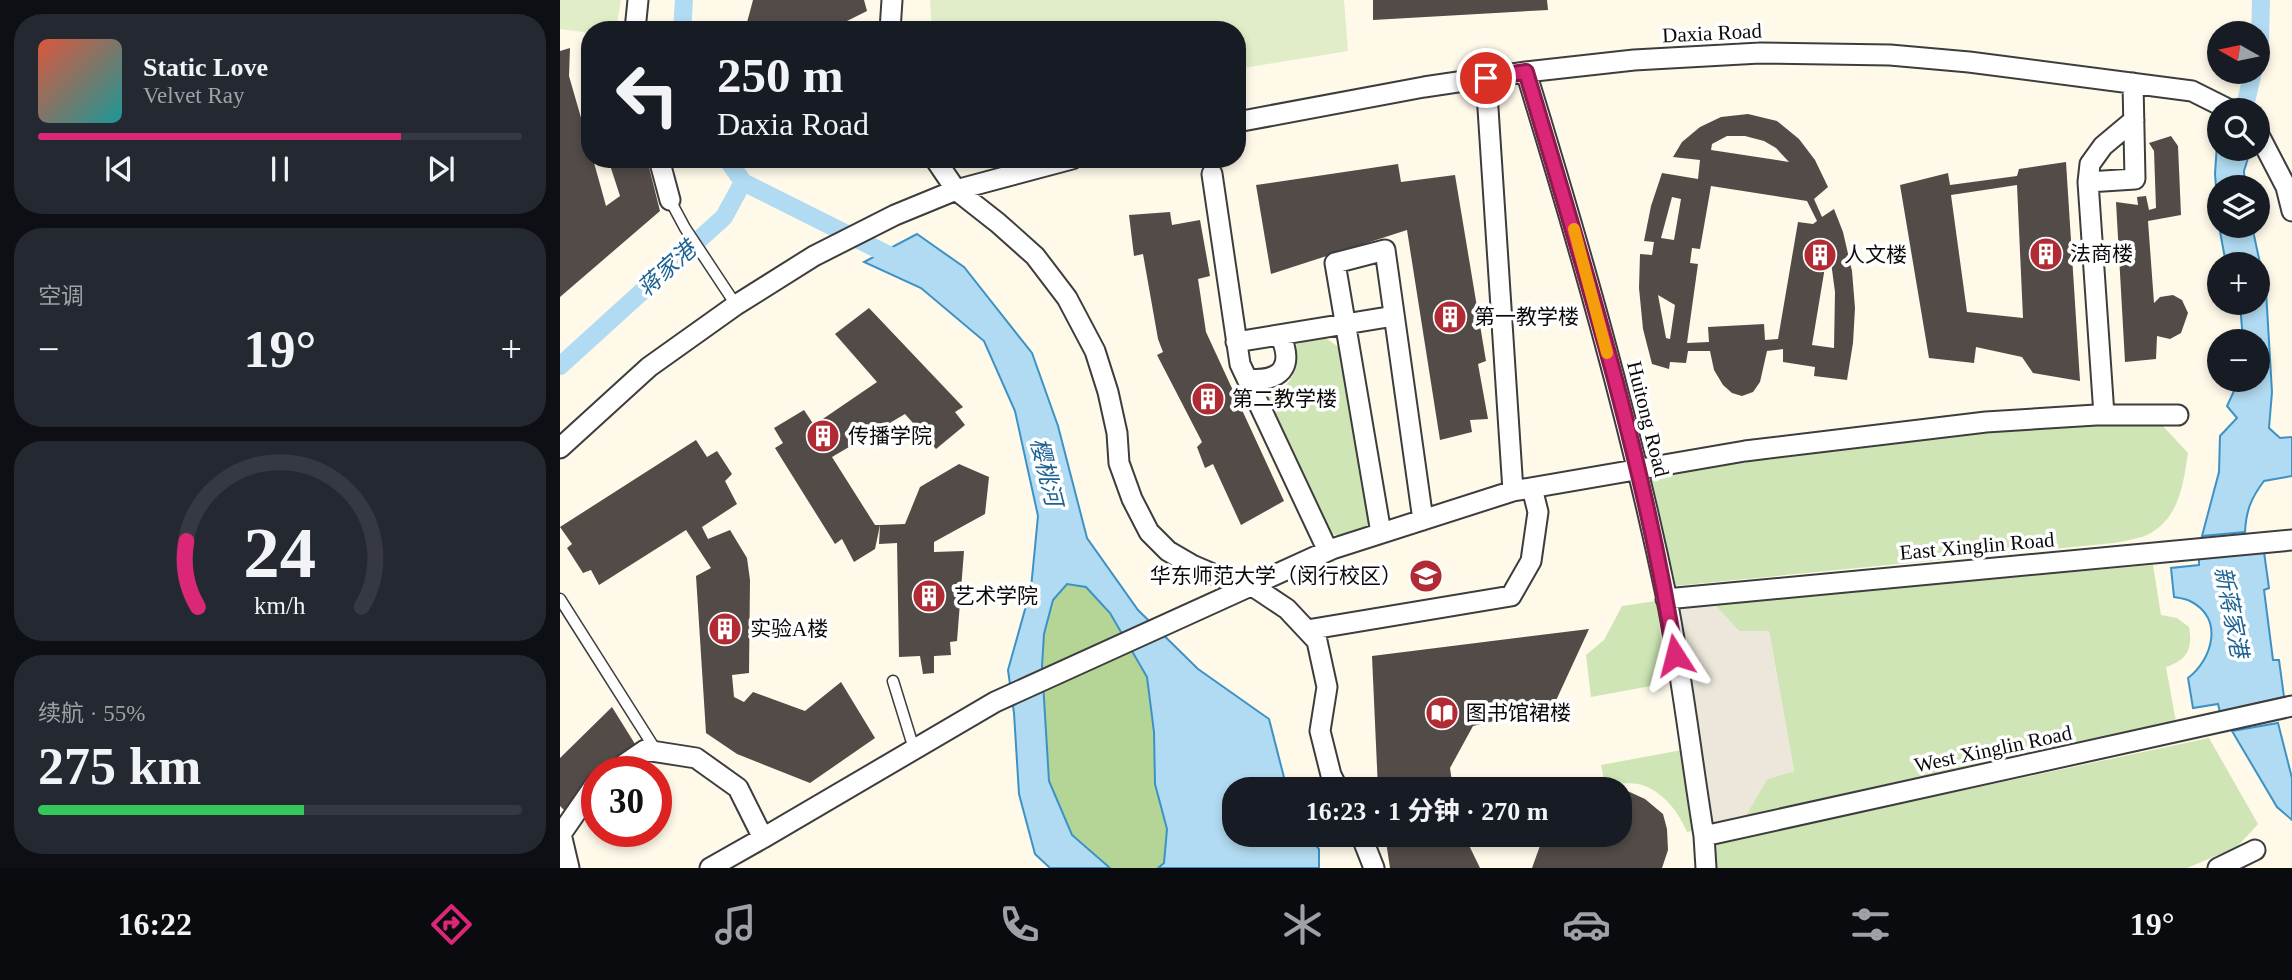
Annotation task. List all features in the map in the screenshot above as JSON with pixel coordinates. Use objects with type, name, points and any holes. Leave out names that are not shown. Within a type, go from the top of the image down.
[{"type":"street","points":[[636,21],[638,0]]},
{"type":"street","points":[[891,21],[892,0]]},
{"type":"street","name":"Daxia Road","points":[[1246,120],[1424,87],[1526,72],[1634,60],[1760,53],[1877,55],[1969,62],[2192,91],[2207,98]]},
{"type":"street","name":"Huitong Road","points":[[1526,72],[1578,243],[1638,471],[1666,599],[1704,836],[1706,868]]},
{"type":"street","points":[[1307,630],[1511,596],[1531,561],[1538,512],[1523,490],[1486,78]]},
{"type":"street","points":[[2088,182],[2135,179],[2133,83]]},
{"type":"street","points":[[2104,415],[2088,182],[2090,164],[2103,145],[2134,120]]},
{"type":"street","points":[[2270,154],[2288,179],[2292,211]]},
{"type":"street","points":[[661,168],[670,200]]},
{"type":"street","points":[[941,168],[956,190],[1035,256],[1067,298],[1095,351],[1117,433],[1119,463],[1132,499],[1149,532],[1168,551],[1192,565],[1213,575],[1251,585],[1287,609],[1317,641],[1327,687],[1320,731],[1332,777]]},
{"type":"street","points":[[560,448],[649,367],[736,305],[814,256],[895,215],[956,190],[1038,168]]},
{"type":"street","points":[[1212,174],[1240,364],[1328,551]]},
{"type":"street","points":[[1381,533],[1335,263],[1385,250],[1423,520]]},
{"type":"street","points":[[1236,342],[1394,316]]},
{"type":"street","points":[[1247,379],[1264,381],[1276,377],[1286,364],[1285,346],[1280,335]]},
{"type":"street","points":[[710,868],[995,702],[1328,551],[1423,520],[1523,490],[1745,451],[1986,422],[2104,415],[2178,415]]},
{"type":"street","name":"East Xinglin Road","points":[[1666,599],[2292,540]]},
{"type":"street","name":"West Xinglin Road","points":[[1704,836],[2290,707]]},
{"type":"street","points":[[636,756],[645,750],[696,758],[738,788],[763,838]]},
{"type":"street","points":[[569,868],[561,834],[581,805]]},
{"type":"street","points":[[1366,847],[1374,868]]},
{"type":"street","points":[[2218,868],[2255,849]]},
{"type":"lane","points":[[670,200],[685,228],[736,305]]},
{"type":"lane","points":[[560,600],[658,752]]},
{"type":"lane","points":[[893,681],[914,749]]},
{"type":"green space","points":[[560,0],[621,0],[618,21],[581,21],[581,32],[560,29]]},
{"type":"green space","points":[[930,0],[1344,0],[1348,51],[1246,68],[1246,21],[931,21]]},
{"type":"green space","points":[[1323,336],[1341,349],[1372,525],[1340,536],[1328,533],[1261,393],[1284,387],[1292,377],[1296,364],[1295,345]]},
{"type":"green space","points":[[2102,423],[2161,424],[2188,453],[2181,489],[2173,511],[2158,528],[2147,535],[2114,543],[1674,586],[1649,477],[1875,446]]},
{"type":"green space","points":[[2153,565],[2161,615],[2177,618],[2189,627],[2190,642],[2187,653],[2179,661],[2166,667],[2176,722],[1745,817],[1767,779],[1794,771],[1769,631],[1739,631],[1714,604]]},
{"type":"green space","points":[[1067,584],[1086,587],[1110,613],[1147,677],[1154,732],[1155,784],[1167,829],[1164,863],[1158,868],[1110,868],[1072,835],[1049,781],[1042,666],[1044,634],[1053,600]]},
{"type":"green space","points":[[1656,601],[1667,683],[1591,697],[1586,655],[1604,640],[1622,606]]},
{"type":"green space","points":[[2209,738],[2258,824],[2237,847],[2187,868],[1713,868],[1711,844]]},
{"type":"green space","points":[[1682,750],[1695,830],[1687,832],[1670,805],[1652,789],[1632,784],[1632,777],[1603,777],[1601,765]]},
{"type":"shaded area","points":[[1683,602],[1685,607],[1714,604],[1739,631],[1769,631],[1794,771],[1767,779],[1745,817],[1750,826],[1704,836],[1667,603]]},
{"type":"water","points":[[2216,161],[2247,161],[2244,175],[2215,174]]},
{"type":"water","points":[[917,234],[964,267],[1032,353],[1058,426],[1087,538],[1138,610],[1198,669],[1269,719],[1284,777],[1222,777],[1222,847],[1317,847],[1319,868],[1158,868],[1164,863],[1167,829],[1155,784],[1154,732],[1147,677],[1110,613],[1086,587],[1067,584],[1053,600],[1044,634],[1042,666],[1049,781],[1072,835],[1110,868],[1050,868],[1035,854],[1019,794],[1014,713],[1008,670],[1031,588],[1038,516],[1015,411],[984,341],[921,288],[864,262]]},
{"type":"water","points":[[2221,238],[2255,238],[2258,252],[2224,252]]},
{"type":"water","points":[[2241,315],[2267,315],[2268,329],[2242,329]]},
{"type":"water","points":[[2270,358],[2272,392],[2269,428],[2280,438],[2292,437],[2292,476],[2264,481],[2250,505],[2245,532],[2202,536],[2219,472],[2220,436],[2237,418],[2227,406],[2233,392],[2270,392]]},
{"type":"water","points":[[2264,552],[2269,588],[2264,590],[2273,660],[2279,660],[2284,697],[2220,712],[2218,704],[2193,708],[2188,678],[2203,661],[2211,639],[2211,628],[2201,608],[2188,600],[2174,597],[2171,568],[2199,565],[2199,558]]},
{"type":"water","points":[[2278,723],[2292,778],[2292,820],[2277,807],[2232,731]]},
{"type":"building","points":[[753,0],[864,0],[867,11],[847,21],[747,21]]},
{"type":"building","points":[[1373,0],[1547,0],[1548,10],[1373,20]]},
{"type":"building","points":[[570,48],[569,76],[581,118],[581,168],[595,168],[606,206],[620,196],[611,168],[649,168],[660,211],[560,297],[560,51]]},
{"type":"building","name":"人文楼","points":[[1748,114],[1777,121],[1799,139],[1815,160],[1828,187],[1814,199],[1822,217],[1834,209],[1843,232],[1852,271],[1855,308],[1847,380],[1814,376],[1815,367],[1783,362],[1783,349],[1767,351],[1760,382],[1753,392],[1742,396],[1732,393],[1723,385],[1714,370],[1710,351],[1688,351],[1686,363],[1670,362],[1669,369],[1652,364],[1643,329],[1639,288],[1640,254],[1652,255],[1654,242],[1644,241],[1651,206],[1662,173],[1698,179],[1700,160],[1673,157],[1682,142],[1700,127],[1721,117]],"holes":[[[1727,136],[1745,136],[1764,141],[1776,148],[1789,162],[1711,150],[1712,144]],[[1711,186],[1807,201],[1817,221],[1813,224],[1798,222],[1778,339],[1765,340],[1764,324],[1708,327],[1709,342],[1687,343],[1698,264],[1690,263],[1692,248],[1700,249]],[[1672,197],[1681,199],[1674,240],[1661,238]],[[1826,261],[1831,262],[1835,292],[1834,348],[1812,345]],[[1658,295],[1675,305],[1670,339],[1666,338]]]},
{"type":"building","points":[[2171,136],[2178,146],[2181,215],[2148,221],[2154,303],[2160,297],[2173,295],[2182,300],[2188,313],[2181,333],[2170,339],[2157,336],[2156,359],[2125,362],[2116,202],[2138,205],[2137,197],[2146,196],[2149,210],[2156,208],[2154,151],[2149,143]]},
{"type":"building","name":"法商楼","points":[[2066,162],[2080,381],[2033,373],[2022,357],[1976,347],[1974,363],[1929,358],[1900,185],[1948,173],[1950,185],[2017,176],[2019,169]],"holes":[[[2017,185],[2023,318],[1967,312],[1951,195]]]},
{"type":"building","name":"第一教学楼","points":[[1398,164],[1401,182],[1455,175],[1486,361],[1478,364],[1488,419],[1470,420],[1472,432],[1440,440],[1407,230],[1271,274],[1256,185]]},
{"type":"building","name":"第二教学楼","points":[[1170,212],[1172,225],[1200,220],[1210,276],[1198,279],[1206,332],[1284,501],[1241,525],[1213,464],[1205,468],[1197,447],[1202,442],[1157,355],[1163,352],[1158,339],[1143,254],[1134,256],[1129,215]]},
{"type":"building","name":"传播学院","points":[[869,308],[963,407],[955,412],[965,425],[936,449],[905,414],[832,457],[875,525],[880,525],[875,549],[854,562],[842,539],[835,544],[775,448],[783,443],[774,428],[804,410],[814,425],[877,382],[835,334]]},
{"type":"building","name":"实验A楼","points":[[696,440],[707,457],[717,451],[732,474],[725,481],[737,504],[702,527],[708,539],[730,530],[747,558],[750,580],[749,673],[732,675],[734,697],[744,702],[753,692],[805,711],[841,682],[875,738],[810,783],[737,754],[706,733],[696,576],[711,568],[686,530],[599,585],[591,570],[583,573],[567,548],[572,544],[560,527]]},
{"type":"building","name":"艺术学院","points":[[959,464],[989,477],[985,514],[934,542],[934,552],[964,551],[957,641],[950,642],[951,655],[934,656],[934,673],[923,674],[920,656],[899,657],[897,543],[879,544],[880,525],[905,524],[920,487]]},
{"type":"building","name":"图书馆裙楼","points":[[1589,629],[1553,707],[1521,706],[1502,719],[1473,726],[1450,768],[1451,777],[1377,777],[1372,656]]},
{"type":"building","points":[[612,707],[635,744],[622,756],[581,756],[581,795],[564,810],[560,806],[560,758]]},
{"type":"building","points":[[1632,793],[1645,799],[1663,814],[1668,850],[1662,868],[1532,868],[1540,847],[1632,847]]},
{"type":"building","points":[[1387,847],[1470,847],[1480,868],[1390,868]]},
{"type":"waterway","name":"蒋家港","points":[[683,21],[684,0]]},
{"type":"waterway","name":"新蒋家港","points":[[2260,21],[2261,0]]},
{"type":"waterway","name":"新蒋家港","points":[[2247,98],[2250,84]]},
{"type":"waterway","name":"蒋家港","points":[[560,366],[724,217],[743,182],[733,168]]},
{"type":"waterway","name":"樱桃河","points":[[743,182],[903,262]]},
{"type":"slow traffic","points":[[1574,229],[1607,353]]},
{"type":"place","name":"法商楼","points":[[2046,254]]},
{"type":"place","name":"人文楼","points":[[1820,255]]},
{"type":"place","name":"第一教学楼","points":[[1450,317]]},
{"type":"place","name":"第二教学楼","points":[[1208,399]]},
{"type":"place","name":"传播学院","points":[[823,436]]},
{"type":"place","name":"华东师范大学（闵行校区）","points":[[1426,576]]},
{"type":"place","name":"艺术学院","points":[[929,596]]},
{"type":"place","name":"实验A楼","points":[[725,629]]},
{"type":"place","name":"图书馆裙楼","points":[[1442,713]]},
{"type":"route","points":[[1486,78],[1526,72],[1578,243],[1638,471],[1666,599],[1675,655]]}]
